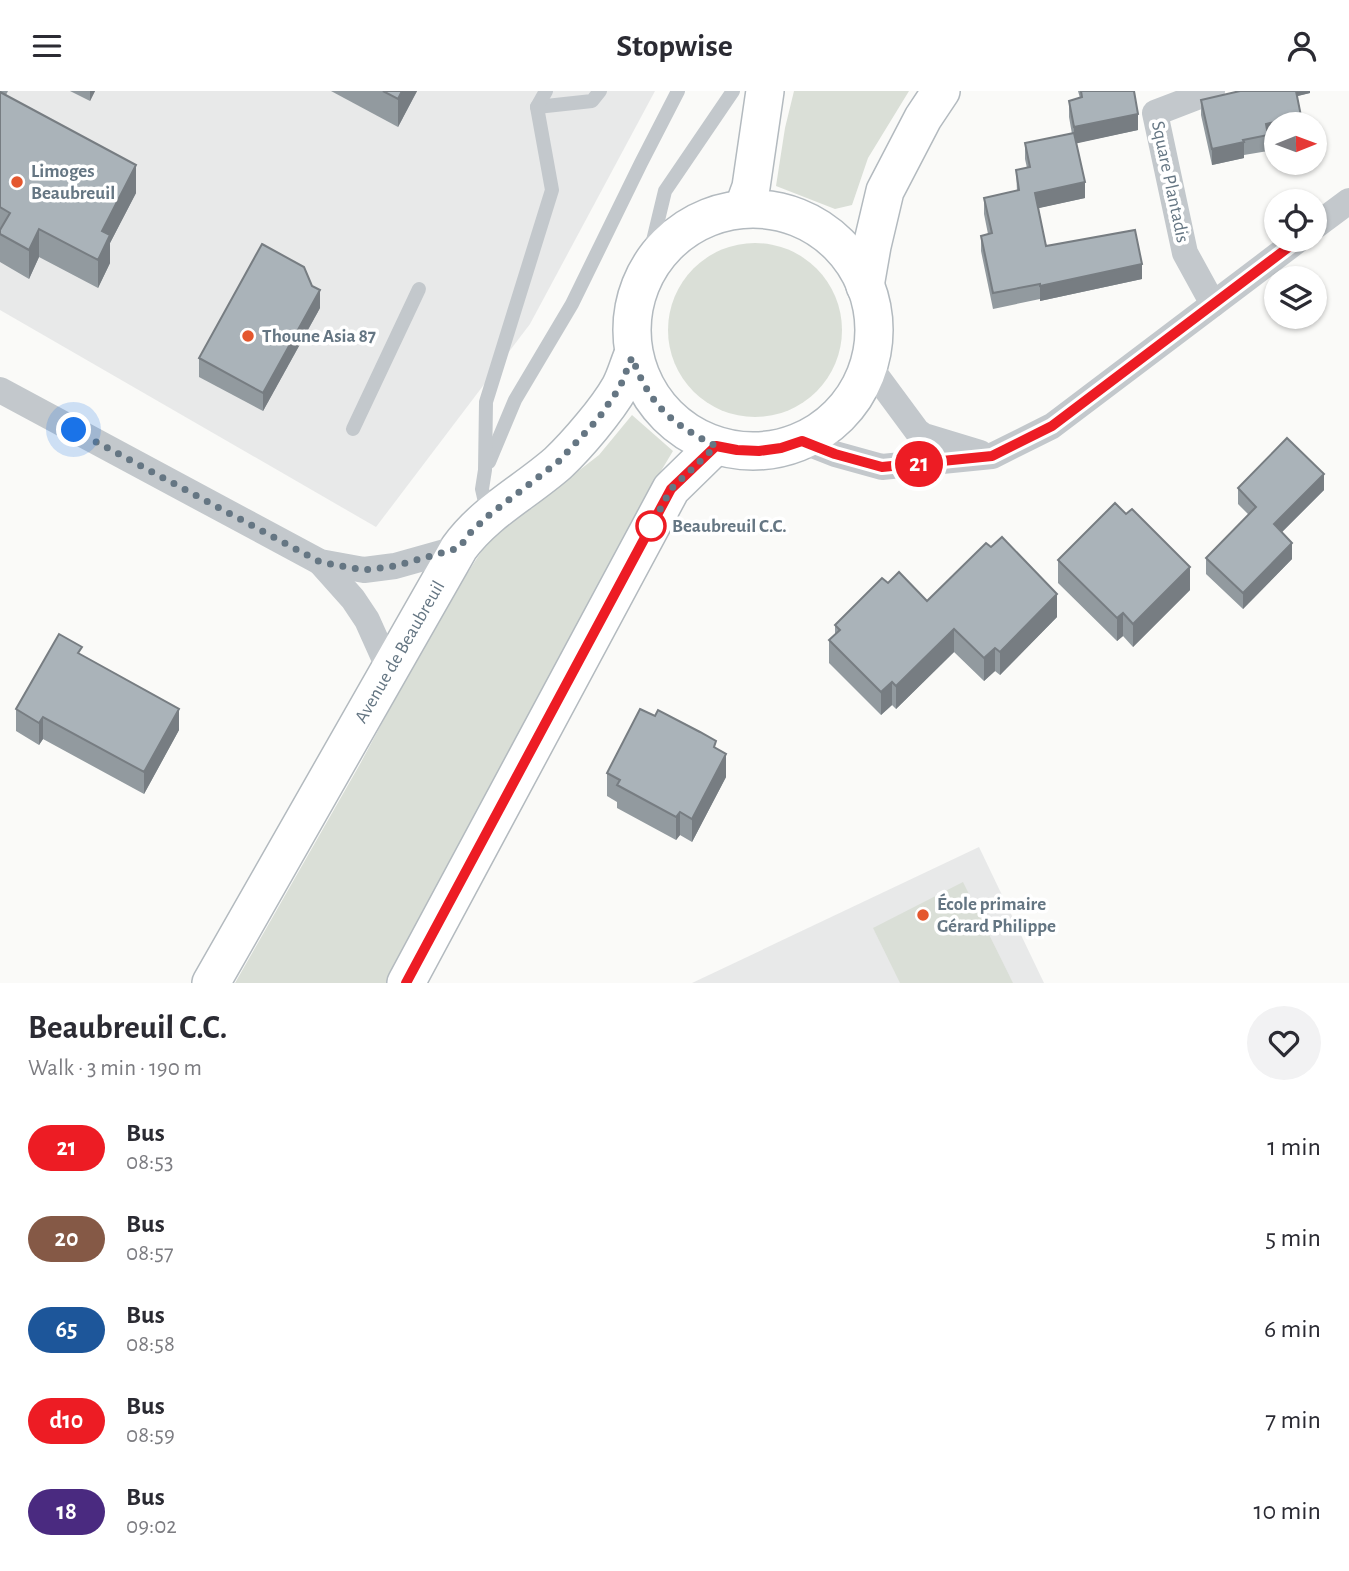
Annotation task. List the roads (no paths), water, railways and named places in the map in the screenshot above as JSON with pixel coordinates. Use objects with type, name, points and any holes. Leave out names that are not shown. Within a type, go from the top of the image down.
[{"type":"main road","points":[[743,209],[751,187],[765,91]]},
{"type":"main road","name":"Avenue de Beaubreuil","points":[[865,286],[885,191],[923,118],[941,91]]},
{"type":"main road","name":"Avenue de Beaubreuil","points":[[743,209],[774,210],[803,220],[830,236],[851,259],[865,286],[873,312],[874,339],[869,366],[843,411],[824,428],[802,441],[759,451],[716,446],[689,433],[666,415],[640,379],[632,357],[632,316],[645,274],[663,249],[686,229],[713,215],[743,209]]},
{"type":"main road","name":"Avenue de Beaubreuil","points":[[211,983],[459,548],[488,516],[558,462],[598,419],[620,387],[632,357]]},
{"type":"main road","points":[[406,983],[671,489],[716,446]]},
{"type":"street","name":"Square Plantadis","points":[[1212,91],[1155,113],[1185,253],[1213,304]]},
{"type":"street","points":[[1327,217],[1349,201]]},
{"type":"street","points":[[802,441],[835,454],[882,467],[992,456],[1052,426],[1282,252]]},
{"type":"street","points":[[869,366],[917,431],[924,436],[992,456]]},
{"type":"street","points":[[0,390],[320,562],[364,570],[395,566],[459,548]]},
{"type":"street","points":[[320,562],[354,599],[367,620],[389,669]]},
{"type":"lane","points":[[488,516],[482,489],[485,470],[486,402],[552,190],[537,107],[546,91]]},
{"type":"lane","points":[[537,107],[592,101],[600,91]]},
{"type":"lane","points":[[485,470],[515,400],[572,304],[678,91]]},
{"type":"lane","points":[[645,274],[665,191],[733,91]]},
{"type":"lane","points":[[353,429],[419,289]]},
{"type":"place","name":"Limoges Beaubreuil","points":[[17,182]]},
{"type":"place","name":"Thoune Asia 87","points":[[248,336]]},
{"type":"place","name":"Beaubreuil C.C.","points":[[651,526]]},
{"type":"place","name":"École primaire Gérard Philippe","points":[[923,915]]}]
